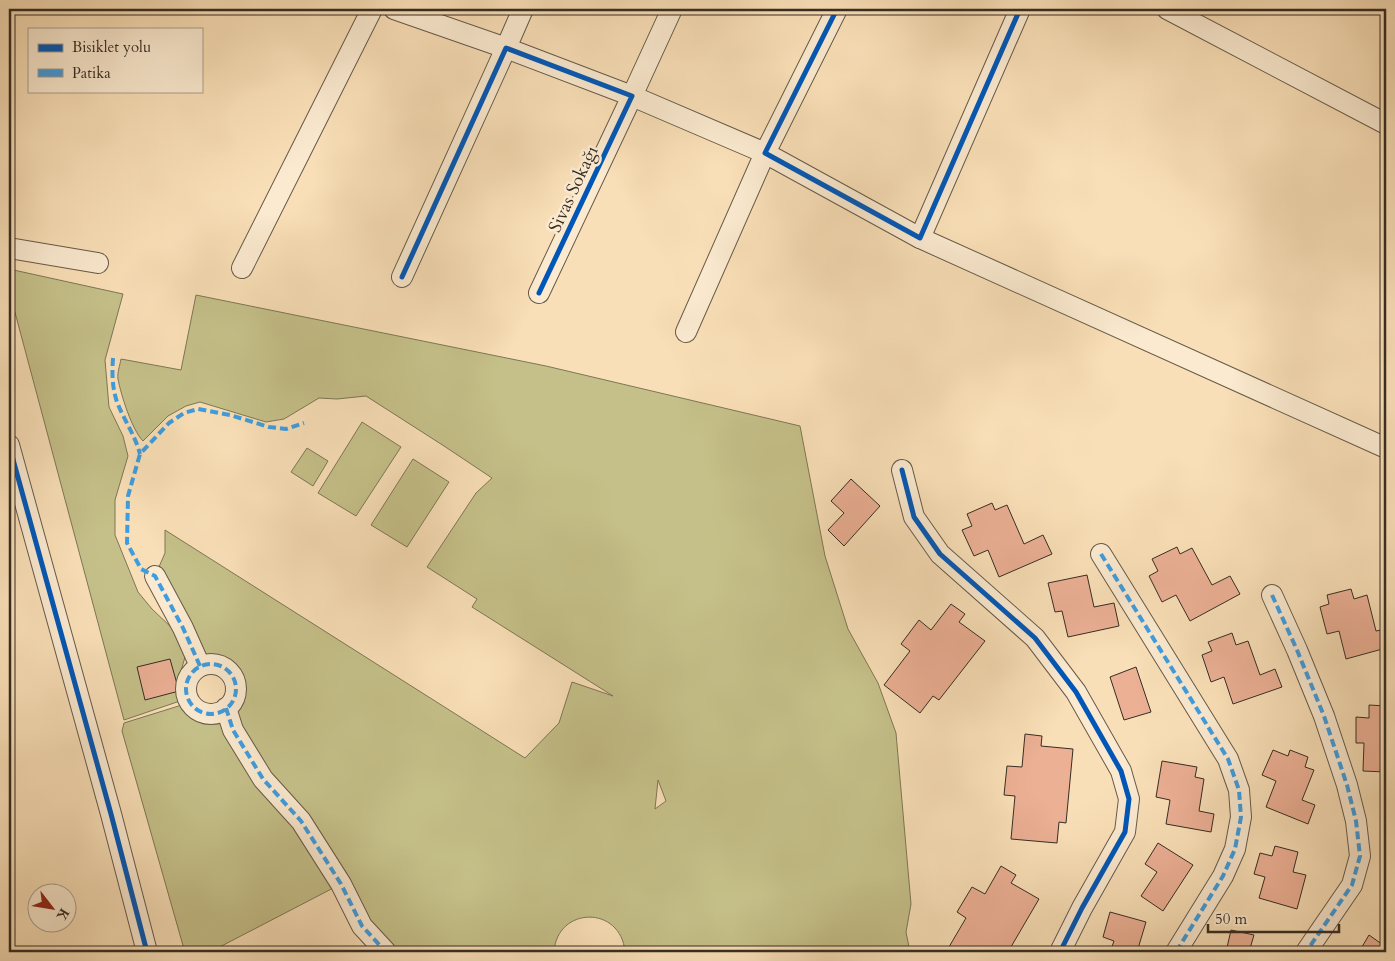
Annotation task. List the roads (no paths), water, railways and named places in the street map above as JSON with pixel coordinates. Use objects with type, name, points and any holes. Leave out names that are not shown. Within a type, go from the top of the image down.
[{"type":"street","points":[[242,268],[372,9]]},
{"type":"street","points":[[394,9],[506,48],[632,96],[765,153],[920,238],[1386,448]]},
{"type":"street","points":[[402,277],[523,9]]},
{"type":"street","name":"Sivas Sokağı","points":[[539,293],[672,9]]},
{"type":"street","points":[[686,332],[765,153],[837,9]]},
{"type":"street","points":[[920,238],[1020,9]]},
{"type":"street","points":[[1167,9],[1386,124]]},
{"type":"street","points":[[9,248],[98,263]]},
{"type":"street","points":[[9,445],[111,814],[147,952]]},
{"type":"street","points":[[902,470],[914,517],[940,554],[1035,638],[1076,692],[1121,771],[1129,799],[1125,832],[1082,908],[1060,952]]},
{"type":"street","points":[[1101,554],[1228,759],[1239,790],[1241,817],[1235,849],[1223,876],[1176,952]]},
{"type":"street","points":[[155,576],[200,666]]},
{"type":"street","points":[[1272,595],[1324,716],[1347,785],[1356,821],[1360,856],[1352,886],[1306,952]]},
{"type":"street","points":[[215,664],[223,667],[233,678],[236,686],[232,702],[218,713],[201,712],[194,708],[189,701],[186,685],[193,671],[200,666],[215,664]]},
{"type":"street","points":[[226,708],[233,730],[263,779],[301,821],[341,884],[362,926],[386,952]]}]
